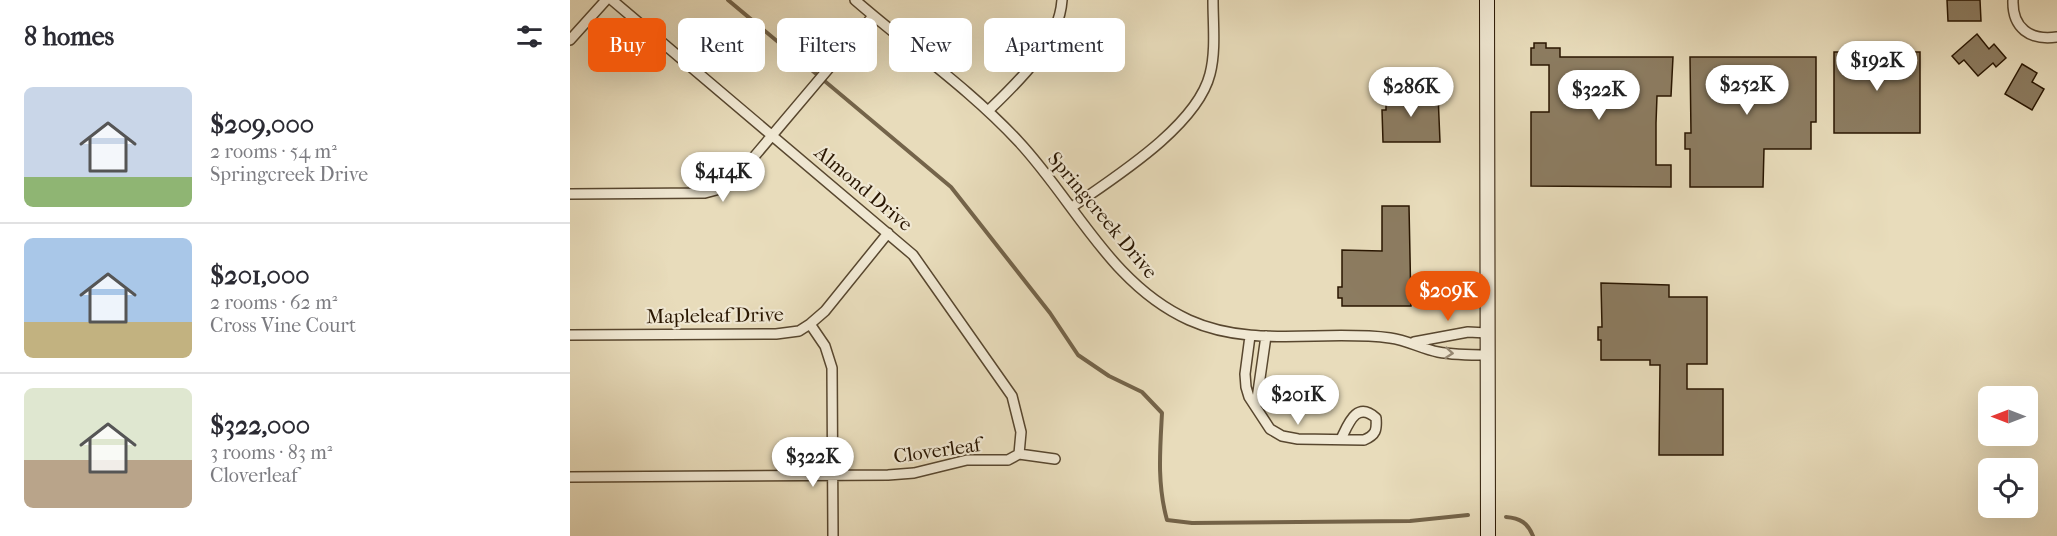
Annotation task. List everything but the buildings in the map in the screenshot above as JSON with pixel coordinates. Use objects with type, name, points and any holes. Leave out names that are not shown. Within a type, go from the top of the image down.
[{"type":"main road","points":[[1487,0],[1488,536]]},
{"type":"street","points":[[570,40],[606,0]]},
{"type":"street","name":"Almond Drive","points":[[612,0],[913,255],[1012,396],[1021,432],[1019,454]]},
{"type":"street","name":"Springcreek Drive","points":[[855,0],[988,111],[1021,144],[1110,258],[1144,294],[1180,316],[1203,326],[1250,336],[1372,336],[1412,343],[1437,352],[1488,355]]},
{"type":"street","points":[[988,111],[1052,36],[1059,20],[1062,0]]},
{"type":"street","points":[[1072,207],[1170,134],[1195,108],[1211,69],[1213,0]]},
{"type":"street","points":[[2013,0],[2013,13],[2022,29],[2033,37],[2057,37]]},
{"type":"street","points":[[570,194],[686,193],[720,189],[742,171],[774,135],[873,16]]},
{"type":"street","name":"Mapleleaf Drive","points":[[570,334],[776,334],[799,331],[825,311],[888,233]]},
{"type":"street","points":[[810,324],[825,346],[832,368],[833,536]]},
{"type":"street","name":"Springcreek Drive","points":[[1412,343],[1468,332],[1487,333]]},
{"type":"street","points":[[1250,336],[1245,374],[1249,397],[1270,429],[1282,436],[1316,441],[1341,439]]},
{"type":"street","points":[[1256,406],[1266,336]]},
{"type":"street","name":"Cloverleaf","points":[[570,477],[903,474],[953,462],[1008,460],[1019,454],[1055,459]]},
{"type":"waterway","points":[[728,0],[951,187],[1050,313],[1078,355],[1109,376],[1142,392],[1162,413],[1160,480],[1167,520],[1192,523],[1410,521],[1468,515]]},
{"type":"waterway","points":[[1506,517],[1523,522],[1533,536]]}]
